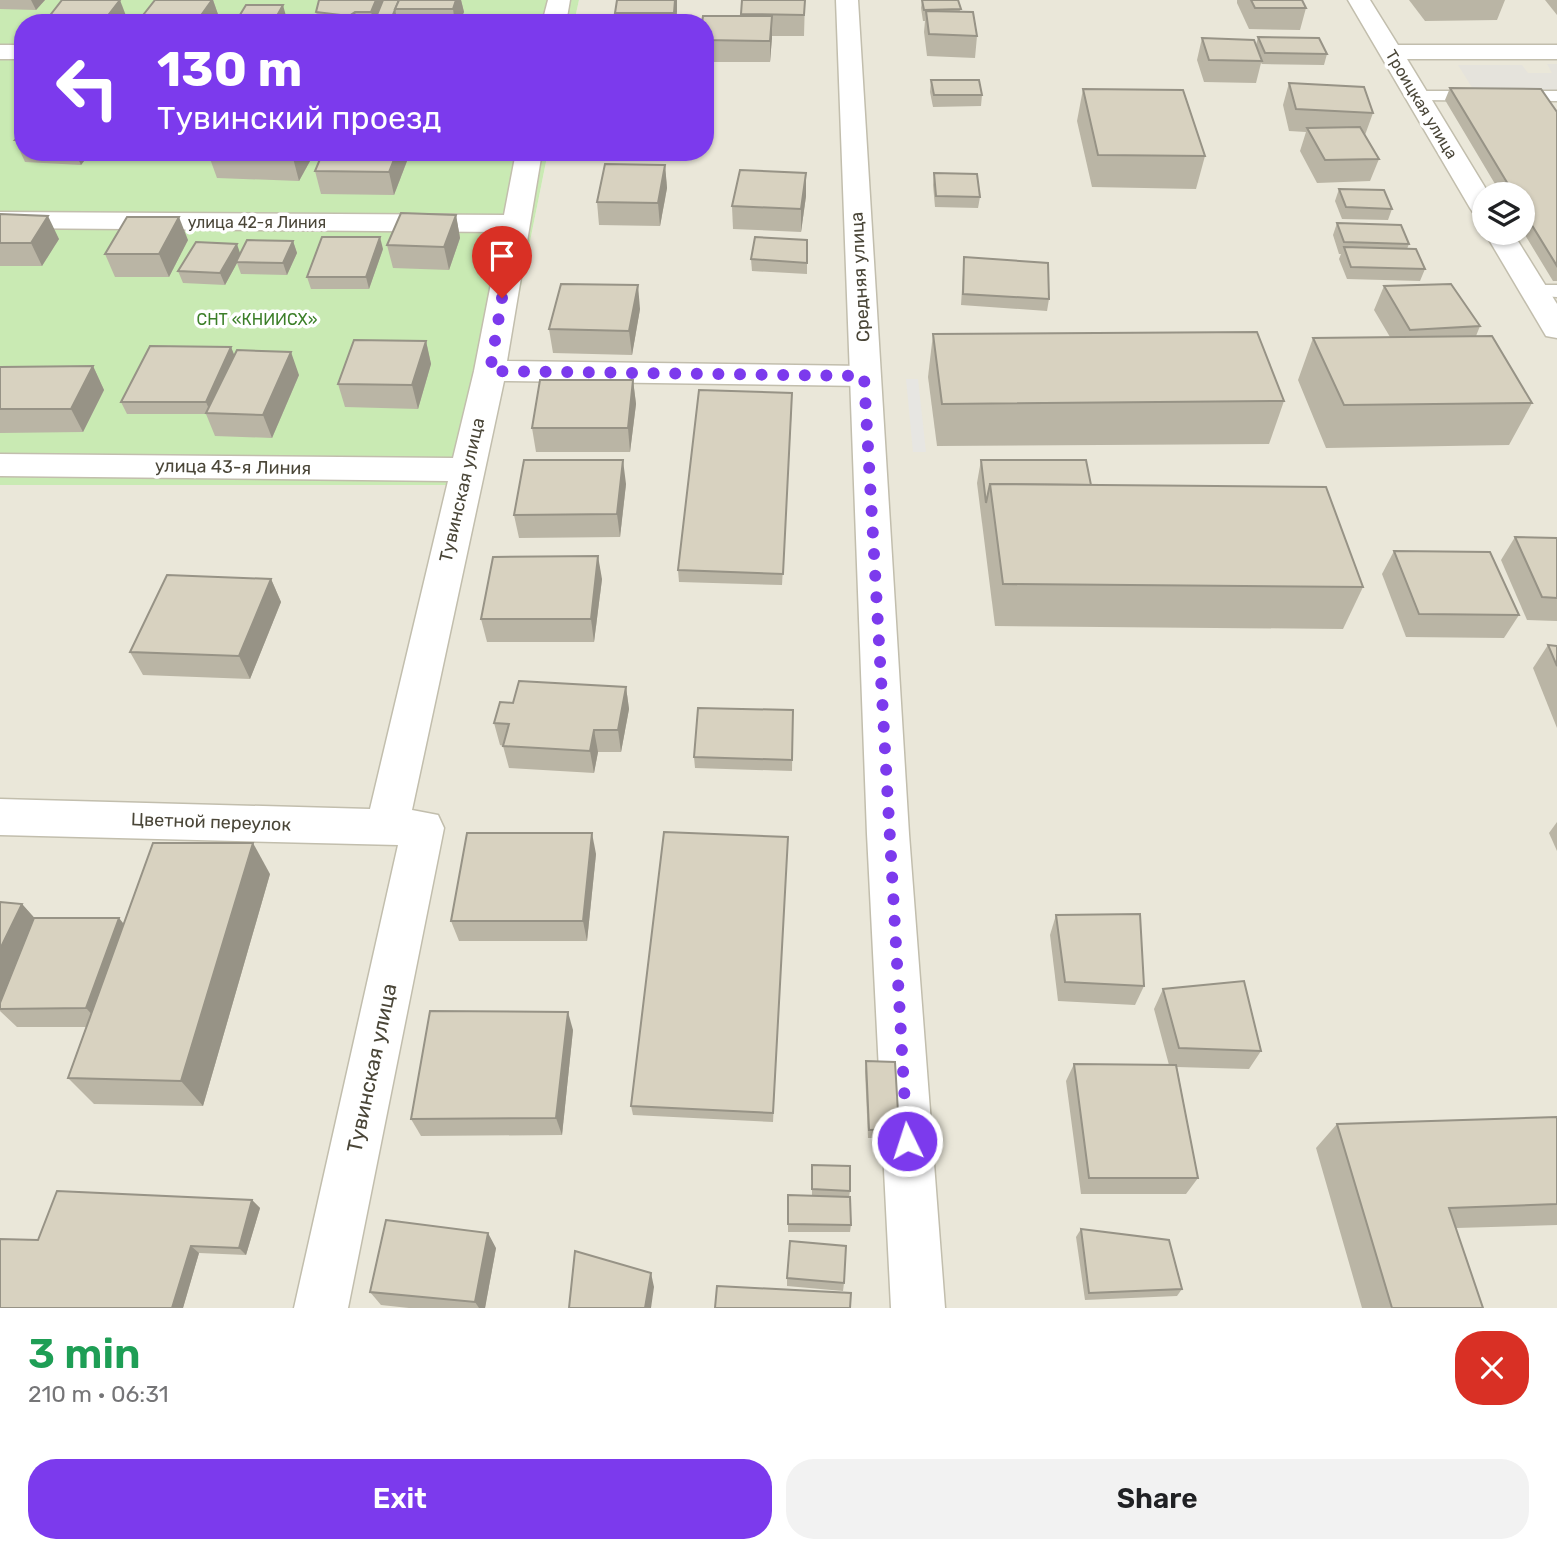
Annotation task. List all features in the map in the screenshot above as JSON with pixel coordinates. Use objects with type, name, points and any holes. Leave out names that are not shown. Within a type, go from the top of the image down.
[{"type":"street","name":"Средняя улица","points":[[847,0],[888,834],[918,1308]]},
{"type":"street","name":"Троицкая улица","points":[[1359,0],[1472,188]]},
{"type":"street","points":[[1391,52],[1557,52]]},
{"type":"street","name":"Тувинская улица","points":[[321,1308],[465,470],[490,371],[526,161]]},
{"type":"street","name":"улица 42-я Линия","points":[[0,220],[514,224]]},
{"type":"street","points":[[1509,245],[1545,291],[1557,329]]},
{"type":"street","points":[[490,371],[864,376]]},
{"type":"street","name":"улица 43-я Линия","points":[[0,465],[465,470]]},
{"type":"street","name":"Цветной переулок","points":[[0,817],[405,828]]},
{"type":"lane","points":[[1417,96],[1557,96]]},
{"type":"shaded area","points":[[579,0],[1557,0],[1557,1308],[0,1308],[0,485],[481,485],[546,161],[714,161],[714,14],[576,14]]},
{"type":"shaded area","points":[[1547,64],[1557,64],[1557,95],[1476,94],[1458,65],[1522,65],[1528,73],[1552,73]]},
{"type":"shaded area","points":[[906,379],[918,379],[926,452],[913,452]]},
{"type":"green space","name":"СНТ «КНИИСХ»","points":[[0,0],[579,0],[576,14],[14,14],[14,161],[546,161],[481,485],[0,485]]},
{"type":"building","points":[[62,0],[120,0],[109,14],[51,14]]},
{"type":"building","points":[[155,0],[212,0],[202,14],[144,14]]},
{"type":"building","points":[[319,0],[376,0],[371,12],[316,12]]},
{"type":"building","points":[[383,0],[399,0],[393,14],[377,14]]},
{"type":"building","points":[[399,0],[456,0],[453,9],[395,9]]},
{"type":"building","points":[[617,0],[675,0],[674,13],[615,13]]},
{"type":"building","points":[[742,0],[805,0],[804,15],[741,14]]},
{"type":"building","points":[[922,0],[958,0],[961,9],[924,10]]},
{"type":"building","points":[[1251,0],[1302,0],[1306,8],[1255,8]]},
{"type":"building","points":[[246,5],[283,5],[278,14],[240,14]]},
{"type":"building","points":[[926,11],[973,12],[977,36],[929,34]]},
{"type":"building","points":[[714,16],[772,16],[770,41],[714,40]]},
{"type":"building","points":[[1258,37],[1319,38],[1327,54],[1265,53]]},
{"type":"building","points":[[1202,38],[1254,40],[1262,61],[1209,60]]},
{"type":"building","points":[[931,80],[979,80],[982,95],[934,95]]},
{"type":"building","points":[[1289,83],[1364,87],[1373,113],[1296,109]]},
{"type":"building","points":[[1450,88],[1541,89],[1557,112],[1557,266],[1535,230],[1535,182],[1507,182]]},
{"type":"building","points":[[1083,89],[1183,90],[1205,156],[1098,155]]},
{"type":"building","points":[[1360,127],[1379,159],[1325,160],[1307,128]]},
{"type":"building","points":[[319,161],[393,161],[389,172],[315,171]]},
{"type":"building","points":[[605,164],[665,165],[658,203],[597,202]]},
{"type":"building","points":[[740,170],[806,173],[801,209],[732,206]]},
{"type":"building","points":[[934,173],[977,174],[980,197],[936,196]]},
{"type":"building","points":[[1339,189],[1384,190],[1392,209],[1346,207]]},
{"type":"building","points":[[401,213],[456,215],[444,247],[387,245]]},
{"type":"building","points":[[0,214],[48,216],[31,243],[0,243]]},
{"type":"building","points":[[127,217],[179,217],[159,254],[105,254]]},
{"type":"building","points":[[1337,223],[1401,225],[1409,244],[1344,242]]},
{"type":"building","points":[[322,237],[380,237],[366,277],[307,277]]},
{"type":"building","points":[[755,237],[807,240],[807,263],[751,259]]},
{"type":"building","points":[[247,240],[293,241],[283,263],[236,262]]},
{"type":"building","points":[[196,242],[237,244],[220,273],[178,271]]},
{"type":"building","points":[[1344,247],[1416,249],[1425,269],[1351,267]]},
{"type":"building","points":[[964,257],[1048,263],[1049,299],[963,294]]},
{"type":"building","points":[[561,284],[638,285],[629,331],[549,329]]},
{"type":"building","points":[[1451,284],[1480,326],[1410,330],[1384,286]]},
{"type":"building","points":[[1257,332],[1284,401],[942,404],[933,334]]},
{"type":"building","points":[[1492,336],[1532,403],[1344,405],[1313,338]]},
{"type":"building","points":[[354,340],[426,341],[412,385],[338,384]]},
{"type":"building","points":[[150,346],[231,347],[206,402],[121,402]]},
{"type":"building","points":[[237,350],[291,352],[263,415],[206,413]]},
{"type":"building","points":[[93,366],[71,409],[0,409],[0,367]]},
{"type":"building","points":[[540,380],[633,380],[628,428],[532,428]]},
{"type":"building","points":[[699,390],[792,393],[783,574],[678,570]]},
{"type":"building","points":[[524,460],[623,460],[617,514],[514,515]]},
{"type":"building","points":[[981,460],[1086,460],[1091,485],[990,484],[986,503]]},
{"type":"building","points":[[990,484],[1326,487],[1363,587],[1003,584]]},
{"type":"building","points":[[1515,537],[1557,538],[1557,598],[1542,597]]},
{"type":"building","points":[[1394,551],[1490,552],[1519,615],[1419,614]]},
{"type":"building","points":[[598,556],[591,619],[481,619],[493,557]]},
{"type":"building","points":[[167,575],[271,579],[239,656],[130,652]]},
{"type":"building","points":[[1548,645],[1557,646],[1557,666]]},
{"type":"building","points":[[519,681],[626,687],[618,730],[594,730],[590,751],[503,746],[509,724],[494,723],[500,702],[513,703]]},
{"type":"building","points":[[698,708],[793,710],[792,760],[694,757]]},
{"type":"building","points":[[664,832],[788,837],[773,1113],[631,1106]]},
{"type":"building","points":[[467,833],[592,833],[583,921],[451,921]]},
{"type":"building","points":[[153,843],[253,843],[181,1081],[68,1078]]},
{"type":"building","points":[[0,902],[22,904],[0,949]]},
{"type":"building","points":[[1140,914],[1144,986],[1065,982],[1056,915]]},
{"type":"building","points":[[34,918],[119,918],[86,1008],[0,1009]]},
{"type":"building","points":[[1244,981],[1261,1051],[1179,1048],[1163,989]]},
{"type":"building","points":[[430,1011],[568,1012],[556,1118],[411,1119]]},
{"type":"building","points":[[866,1061],[895,1062],[899,1129],[869,1130]]},
{"type":"building","points":[[1074,1064],[1176,1065],[1198,1178],[1089,1178]]},
{"type":"building","points":[[1557,1117],[1557,1204],[1449,1208],[1483,1308],[1392,1308],[1337,1124]]},
{"type":"building","points":[[812,1165],[850,1166],[850,1191],[812,1189]]},
{"type":"building","points":[[57,1191],[252,1200],[239,1248],[191,1246],[172,1308],[0,1308],[0,1239],[38,1240]]},
{"type":"building","points":[[788,1195],[850,1197],[851,1225],[788,1224]]},
{"type":"building","points":[[386,1220],[488,1233],[475,1302],[370,1292]]},
{"type":"building","points":[[1081,1229],[1169,1240],[1182,1289],[1089,1293]]},
{"type":"building","points":[[790,1241],[846,1246],[844,1283],[787,1278]]},
{"type":"building","points":[[575,1251],[651,1273],[645,1308],[569,1308]]},
{"type":"building","points":[[717,1286],[851,1293],[850,1308],[715,1308]]},
{"type":"route","points":[[502,298],[490,371],[864,376],[907,1141]]}]
